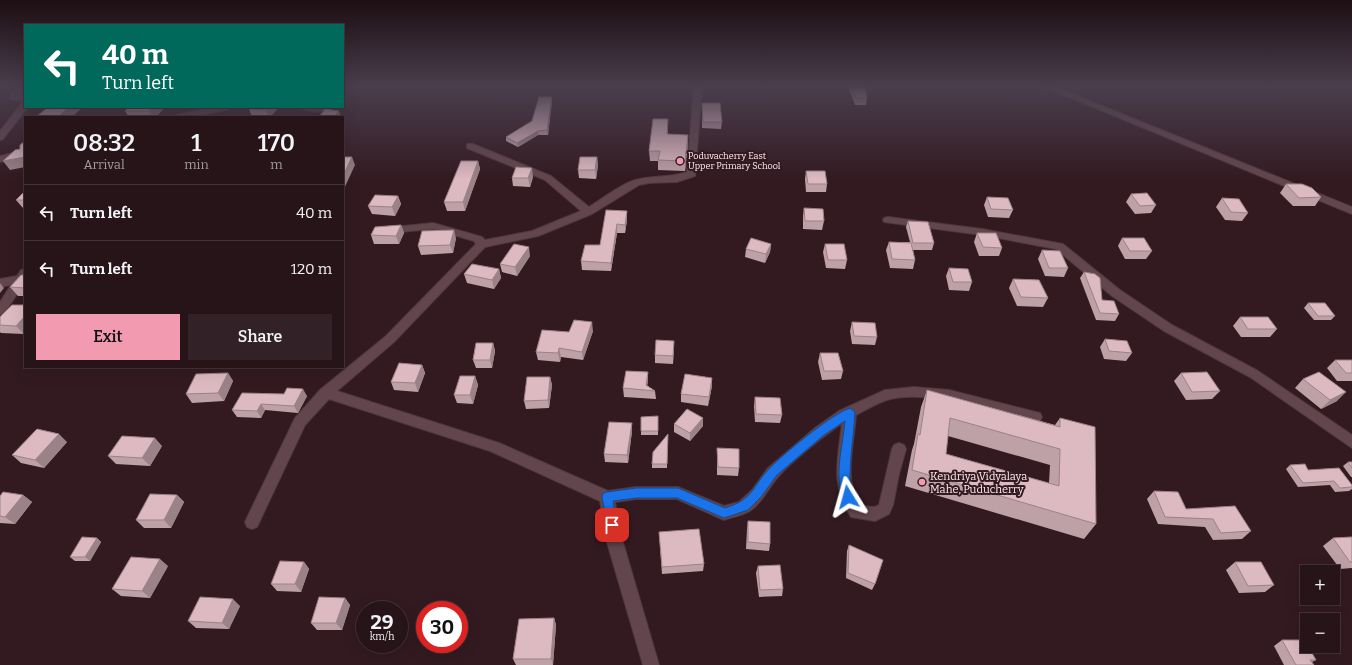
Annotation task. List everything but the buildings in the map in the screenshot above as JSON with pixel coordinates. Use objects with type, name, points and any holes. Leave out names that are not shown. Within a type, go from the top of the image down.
[{"type":"street","points":[[0,138],[16,117]]},
{"type":"street","points":[[252,522],[300,422],[326,393],[390,339],[482,244],[534,234],[588,212],[636,183],[649,180],[677,179],[692,174],[696,117]]},
{"type":"street","points":[[1122,117],[1352,211]]},
{"type":"street","points":[[470,146],[548,178],[588,212]]},
{"type":"street","points":[[0,159],[24,153]]},
{"type":"street","points":[[888,220],[974,231],[1059,246],[1116,293],[1168,328],[1220,354],[1254,374],[1352,442]]},
{"type":"street","points":[[376,231],[433,226],[478,239],[482,244]]},
{"type":"street","points":[[0,283],[23,276]]},
{"type":"street","points":[[0,311],[23,276]]},
{"type":"street","points":[[326,393],[494,447],[607,497],[636,493],[678,493],[724,513],[744,507],[757,494],[773,472],[820,432],[850,412],[885,395],[914,392],[949,395],[1035,417]]},
{"type":"street","points":[[850,412],[849,436],[845,459],[845,484],[848,497],[856,512],[872,515],[881,512],[888,504],[890,482],[899,449]]},
{"type":"street","points":[[607,497],[614,539],[651,665]]},
{"type":"place","name":"Poduvacherry East Upper Primary School","points":[[680,161]]},
{"type":"place","name":"Kendriya Vidyalaya Mahe, Puducherry","points":[[922,482]]},
{"type":"route","points":[[612,525],[607,497],[636,493],[678,493],[724,513],[744,507],[757,494],[773,472],[820,432],[850,412],[849,436],[845,459],[845,484],[848,497]]}]
